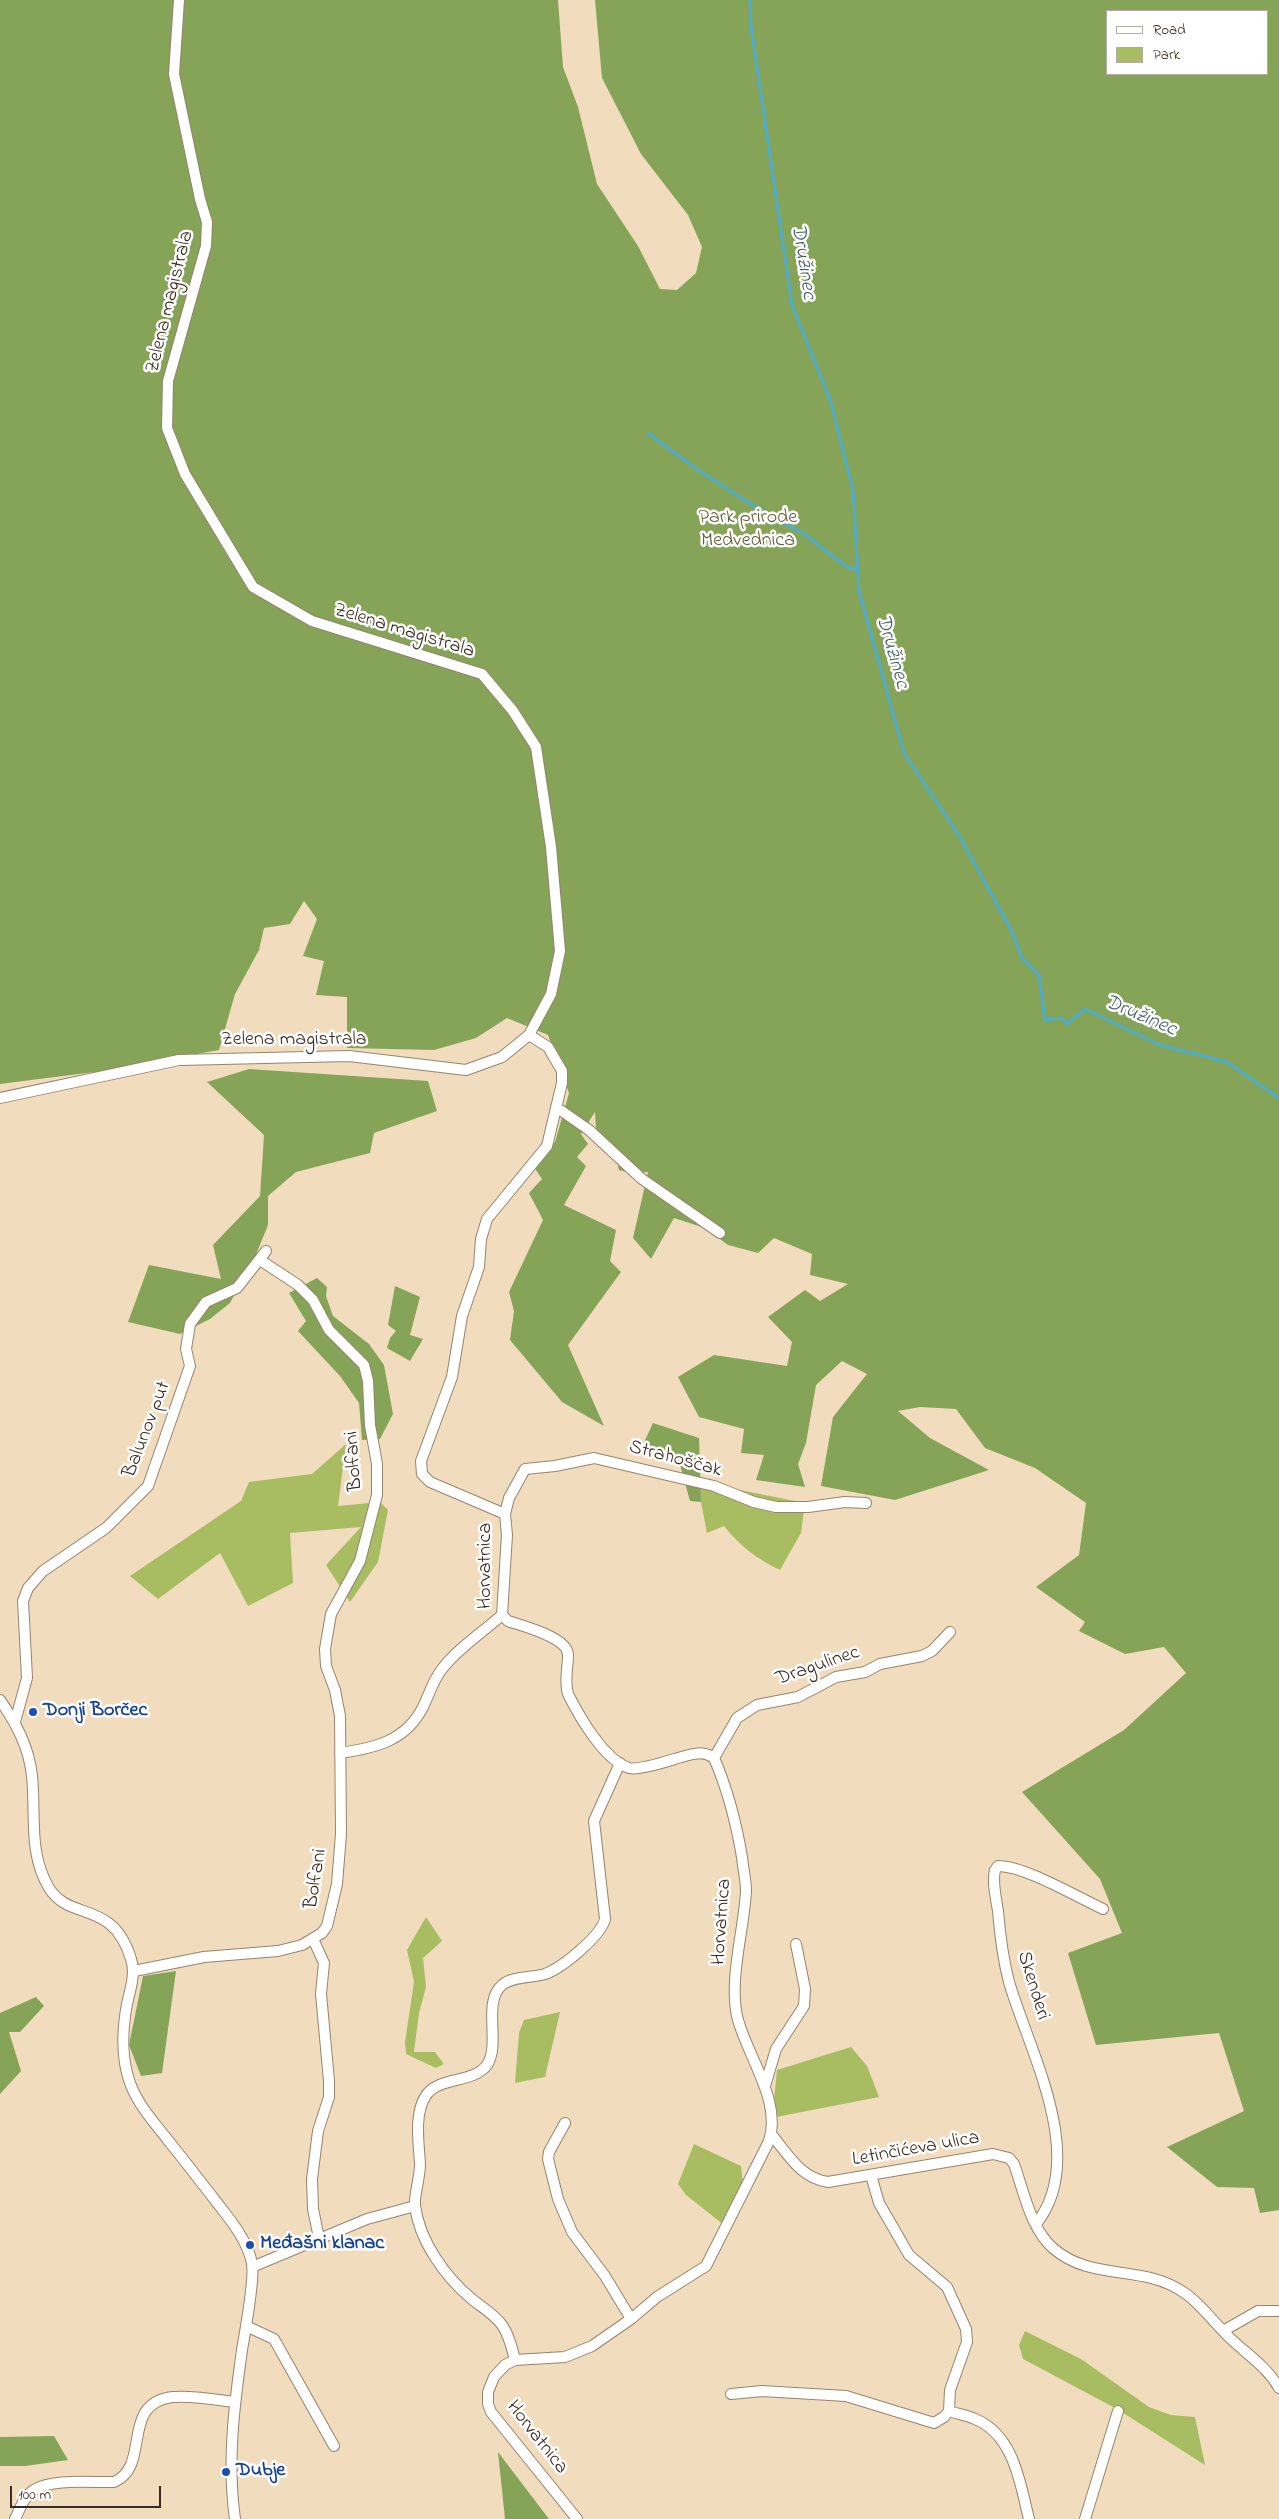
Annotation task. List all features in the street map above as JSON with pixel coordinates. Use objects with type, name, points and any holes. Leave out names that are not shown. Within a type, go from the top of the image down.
[{"type":"street","name":"Zelena magistrala","points":[[0,1098],[179,1060],[349,1056],[466,1070],[502,1057],[529,1035],[551,994],[560,951],[551,848],[536,747],[513,711],[482,674],[312,621],[253,587],[185,474],[167,428],[168,381],[206,246],[207,222],[200,199],[174,74],[179,0]]},
{"type":"street","name":"Horvatnica","points":[[529,1035],[548,1047],[559,1063],[562,1083],[547,1146],[487,1219],[482,1239],[479,1267],[464,1309],[452,1377],[421,1461],[422,1474],[430,1482],[505,1514],[506,1535],[502,1615],[508,1621],[555,1638],[565,1646],[568,1653],[566,1686],[568,1694],[598,1743],[620,1763]]},
{"type":"street","points":[[556,1107],[589,1130],[642,1179],[720,1233]]},
{"type":"street","name":"Balunov put","points":[[15,1722],[27,1678],[23,1601],[28,1588],[44,1571],[106,1528],[148,1486],[190,1366],[186,1350],[190,1324],[206,1302],[237,1288],[263,1255]]},
{"type":"street","name":"Bolfani","points":[[134,1971],[204,1956],[284,1950],[313,1939],[327,1926],[337,1884],[341,1834],[339,1704],[326,1666],[325,1648],[332,1614],[360,1561],[377,1495],[378,1464],[370,1425],[368,1381],[364,1364],[329,1330],[313,1300],[263,1255]]},
{"type":"street","name":"Strahoščak","points":[[505,1514],[509,1498],[525,1469],[555,1466],[594,1458],[714,1486],[754,1502],[776,1507],[808,1507],[845,1502],[866,1503]]},
{"type":"street","points":[[340,1754],[378,1746],[394,1740],[406,1731],[420,1713],[443,1668],[502,1615]]},
{"type":"street","name":"Dragulinec","points":[[714,1758],[737,1718],[757,1705],[798,1697],[836,1677],[865,1672],[880,1664],[922,1656],[932,1652],[950,1632]]},
{"type":"street","points":[[0,1700],[15,1722],[32,1774],[34,1840],[37,1860],[49,1888],[60,1900],[98,1916],[120,1933],[134,1971],[122,2041],[132,2088],[145,2110],[237,2229],[246,2244],[252,2267],[235,2402],[230,2483],[235,2519]]},
{"type":"street","points":[[515,2360],[511,2345],[501,2324],[464,2292],[434,2255],[424,2236],[415,2206],[420,2175],[420,2115],[425,2095],[435,2087],[477,2073],[486,2066],[491,2051],[493,2004],[499,1988],[510,1980],[546,1974],[561,1965],[594,1937],[604,1925],[606,1919],[594,1821],[620,1763],[633,1768],[700,1753],[714,1758]]},
{"type":"street","name":"Horvatnica","points":[[577,2519],[504,2430],[488,2404],[488,2392],[494,2377],[505,2365],[515,2360],[553,2359],[578,2353],[605,2337],[631,2319],[657,2297],[706,2266],[771,2134],[772,2117],[765,2086],[755,2067],[737,2016],[736,1982],[746,1882],[736,1818],[714,1758]]},
{"type":"street","name":"Skenderi","points":[[1036,2224],[1042,2216],[1054,2190],[1058,2158],[1040,2063],[1010,1984],[1004,1962],[995,1870],[998,1866],[1020,1870],[1104,1909]]},
{"type":"street","points":[[313,1939],[324,1963],[321,1994],[329,2081],[329,2097],[318,2131],[312,2179],[313,2209],[319,2238]]},
{"type":"street","name":"Horvatnica","points":[[765,2086],[776,2050],[804,2006],[804,1989],[796,1944]]},
{"type":"street","points":[[566,2123],[549,2152],[548,2159],[558,2199],[572,2232],[605,2276],[631,2319]]},
{"type":"street","name":"Letinčićeva ulica","points":[[771,2134],[795,2165],[816,2179],[835,2182],[908,2167],[1000,2155],[1008,2158],[1014,2164],[1036,2224],[1054,2249],[1076,2263],[1103,2271],[1150,2278],[1182,2290],[1194,2298],[1223,2331],[1267,2371],[1279,2388]]},
{"type":"street","points":[[731,2394],[762,2391],[846,2396],[934,2423],[944,2417],[949,2411],[950,2390],[967,2342],[966,2329],[948,2287],[909,2255],[879,2203],[871,2175]]},
{"type":"street","points":[[252,2267],[367,2220],[415,2206]]},
{"type":"street","points":[[1223,2331],[1258,2312],[1279,2311]]},
{"type":"street","points":[[246,2326],[274,2340],[334,2446]]},
{"type":"street","points":[[15,2519],[24,2500],[33,2490],[45,2485],[114,2482],[123,2479],[131,2465],[138,2426],[147,2408],[154,2403],[172,2397],[235,2402]]},
{"type":"street","points":[[949,2411],[975,2418],[1000,2437],[1015,2466],[1029,2519]]},
{"type":"street","points":[[1085,2519],[1118,2411]]},
{"type":"green space","name":"Park prirode Medvednica","points":[[0,0],[558,0],[563,67],[578,107],[597,184],[638,246],[660,289],[677,290],[696,273],[702,247],[688,215],[641,154],[602,78],[595,0],[1279,0],[1279,2210],[1260,2213],[1254,2188],[1217,2187],[1167,2147],[1244,2111],[1219,2033],[1096,2045],[1068,1953],[1122,1933],[1100,1879],[1022,1792],[1124,1730],[1186,1673],[1164,1647],[1125,1654],[1079,1631],[1085,1622],[1036,1587],[1079,1555],[1086,1503],[1035,1468],[985,1448],[956,1409],[920,1407],[898,1411],[930,1438],[989,1470],[895,1500],[821,1486],[833,1417],[867,1374],[842,1361],[816,1385],[806,1443],[798,1464],[805,1487],[756,1480],[764,1455],[741,1453],[744,1429],[699,1417],[678,1377],[714,1355],[787,1366],[792,1342],[768,1317],[805,1290],[820,1301],[848,1284],[810,1275],[812,1254],[774,1238],[758,1253],[728,1245],[705,1228],[674,1218],[651,1259],[633,1238],[648,1172],[631,1173],[619,1170],[616,1157],[597,1146],[595,1112],[581,1134],[588,1144],[577,1157],[586,1166],[564,1205],[616,1230],[610,1261],[621,1272],[568,1345],[604,1426],[562,1402],[510,1340],[514,1311],[509,1292],[543,1220],[529,1193],[542,1179],[534,1167],[555,1142],[569,1093],[548,1035],[507,1018],[476,1038],[434,1050],[347,1048],[347,997],[316,995],[324,961],[303,956],[317,919],[304,901],[290,924],[264,928],[259,950],[235,994],[219,1050],[102,1071],[0,1084]]},
{"type":"green space","points":[[249,1069],[428,1081],[437,1111],[374,1133],[370,1153],[296,1172],[268,1196],[268,1225],[255,1257],[230,1303],[210,1319],[180,1334],[128,1322],[149,1265],[221,1279],[213,1245],[260,1196],[264,1135],[207,1082]]},
{"type":"green space","points":[[317,1278],[327,1287],[326,1296],[333,1316],[369,1344],[384,1365],[393,1414],[380,1439],[362,1440],[359,1403],[340,1376],[298,1331],[306,1321],[289,1293]]},
{"type":"green space","points":[[395,1286],[420,1297],[410,1335],[423,1339],[410,1361],[387,1348],[390,1338],[396,1331],[388,1325]]},
{"type":"green space","points":[[653,1423],[699,1438],[701,1502],[690,1501],[680,1465],[640,1451]]},
{"type":"green space","points":[[346,1444],[338,1506],[380,1502],[388,1510],[378,1562],[350,1602],[326,1565],[361,1527],[290,1533],[293,1583],[248,1606],[220,1553],[158,1599],[130,1576],[241,1501],[249,1482],[312,1474]]},
{"type":"green space","points":[[700,1482],[805,1503],[801,1533],[780,1570],[764,1562],[749,1551],[724,1526],[707,1533],[701,1502]]},
{"type":"green space","points":[[426,1917],[442,1941],[423,1958],[426,1987],[419,2013],[414,2052],[435,2052],[444,2064],[436,2068],[406,2054],[405,2042],[414,1982],[407,1950]]},
{"type":"green space","points":[[176,1971],[162,2073],[141,2076],[129,2045],[143,1976]]},
{"type":"green space","points":[[36,1997],[44,2006],[20,2032],[9,2032],[21,2071],[0,2094],[0,2013]]},
{"type":"green space","points":[[560,2012],[545,2077],[515,2083],[519,2033],[524,2020]]},
{"type":"green space","points":[[851,2047],[867,2066],[879,2097],[776,2117],[774,2100],[777,2070]]},
{"type":"green space","points":[[694,2144],[741,2166],[743,2183],[724,2225],[686,2195],[678,2184]]},
{"type":"green space","points":[[1025,2331],[1081,2359],[1149,2407],[1171,2415],[1195,2417],[1205,2465],[1117,2409],[1023,2359],[1019,2345]]},
{"type":"green space","points":[[54,2436],[68,2460],[25,2466],[0,2466],[0,2437]]},
{"type":"green space","points":[[498,2452],[549,2519],[505,2519]]},
{"type":"waterway","name":"Družinec","points":[[750,0],[751,26],[792,305],[831,402],[853,490],[859,591],[904,753],[960,837],[1011,930],[1022,958],[1039,975],[1045,1020],[1062,1018],[1067,1024],[1085,1009],[1160,1045],[1227,1062],[1279,1098]]},
{"type":"waterway","points":[[648,433],[695,468],[754,506],[804,534],[847,567],[858,570]]},
{"type":"place","name":"Donji Borčec","points":[[33,1712]]},
{"type":"place","name":"Međašni klanac","points":[[250,2245]]},
{"type":"place","name":"Dubje","points":[[226,2472]]}]
